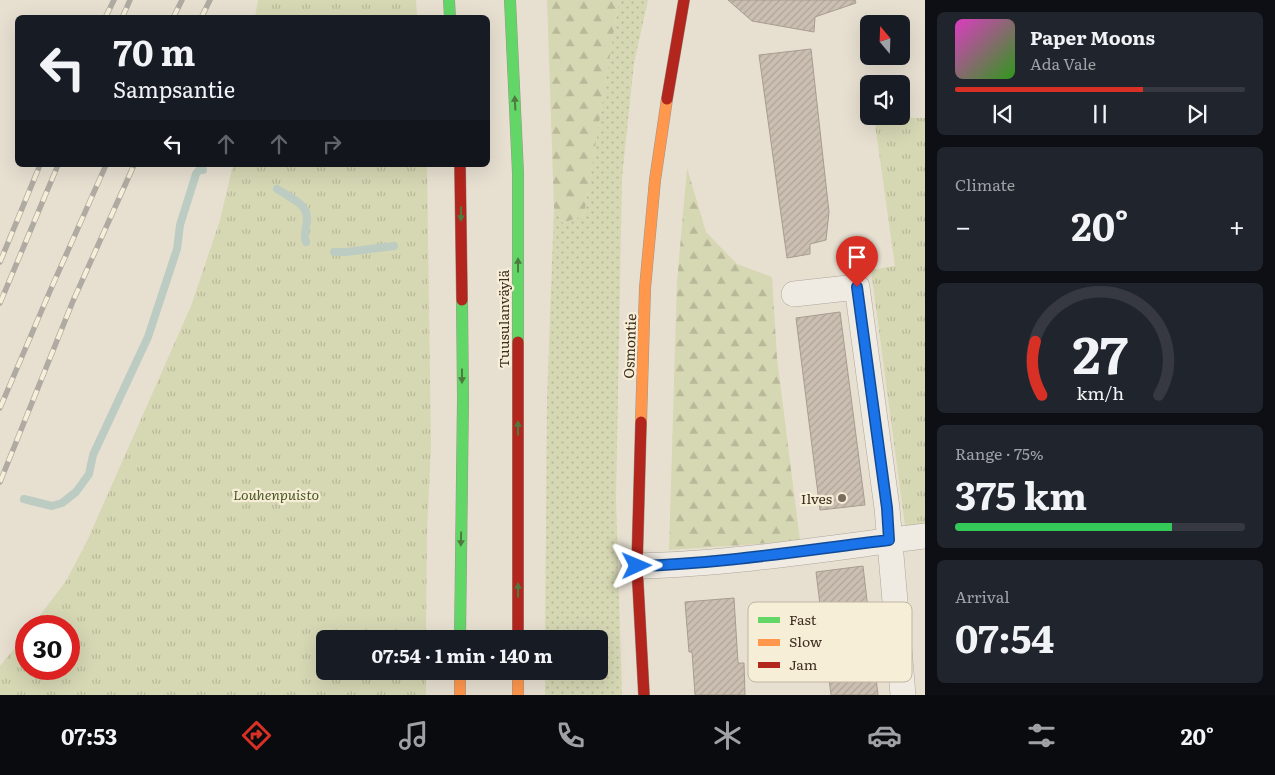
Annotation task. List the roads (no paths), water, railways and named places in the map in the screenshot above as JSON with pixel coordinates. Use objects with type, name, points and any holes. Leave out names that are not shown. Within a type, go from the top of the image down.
[{"type":"main road","points":[[449,0],[450,15]]},
{"type":"main road","name":"Tuusulanväylä","points":[[510,0],[518,173],[518,630]]},
{"type":"main road","name":"Osmontie","points":[[644,695],[637,566],[645,288],[655,180],[684,0]]},
{"type":"main road","points":[[460,167],[462,398],[460,630]]},
{"type":"main road","points":[[460,680],[460,695]]},
{"type":"main road","points":[[518,680],[518,695]]},
{"type":"street","points":[[794,294],[857,287],[887,508],[895,602]]},
{"type":"street","points":[[637,566],[741,558],[925,536]]},
{"type":"street","points":[[902,682],[903,695]]},
{"type":"waterway","points":[[24,499],[52,506],[62,503],[76,492],[89,474],[93,455],[148,337],[177,249],[180,225],[196,174],[199,170],[203,170]]},
{"type":"waterway","points":[[277,189],[299,203],[306,213],[306,242]]},
{"type":"waterway","points":[[334,252],[394,246]]},
{"type":"railway","points":[[106,15],[114,0]]},
{"type":"railway","points":[[123,15],[130,0]]},
{"type":"railway","points":[[174,15],[182,0]]},
{"type":"railway","points":[[202,15],[210,0]]},
{"type":"railway","points":[[0,262],[39,167]]},
{"type":"railway","points":[[0,303],[57,167]]},
{"type":"railway","points":[[0,408],[105,167]]},
{"type":"railway","points":[[0,482],[73,301],[133,167]]},
{"type":"place","name":"Ilves","points":[[842,498]]},
{"type":"park label","name":"Louhenpuisto","points":[[276,494]]}]
